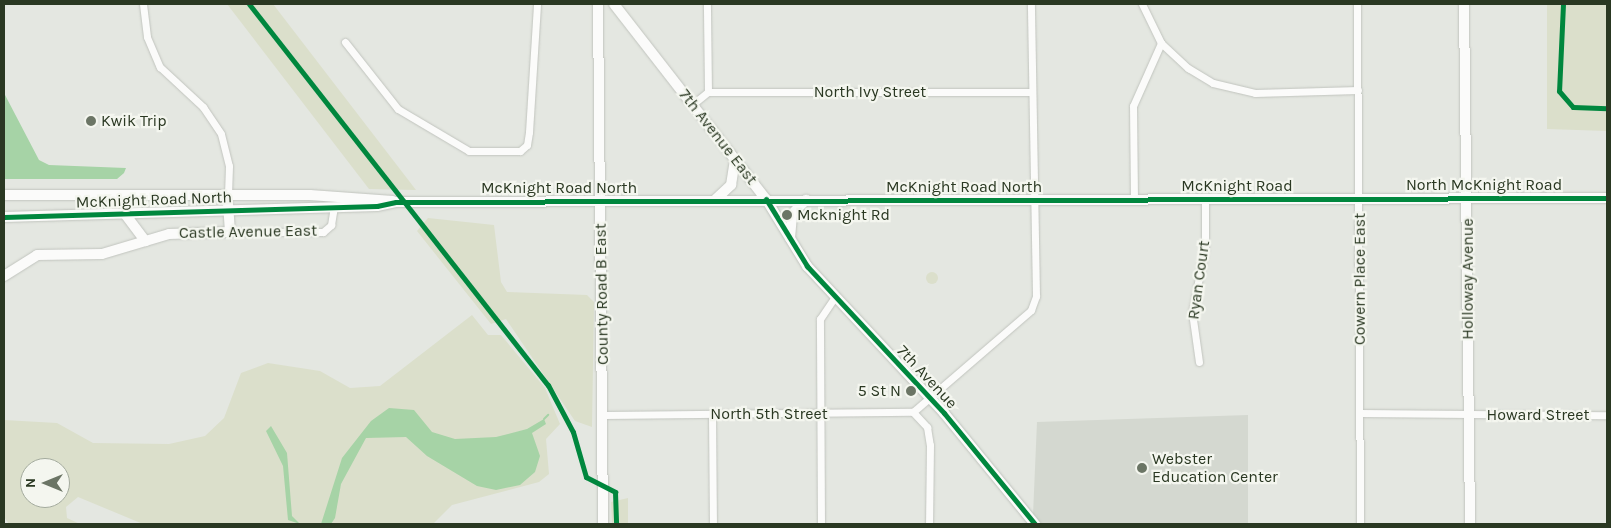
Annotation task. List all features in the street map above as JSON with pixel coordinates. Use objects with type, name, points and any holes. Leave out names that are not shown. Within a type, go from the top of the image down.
[{"type":"street","points":[[143,4],[147,37],[160,67],[203,107],[221,134],[229,166],[228,209],[230,232]]},
{"type":"street","points":[[345,42],[398,109],[469,151],[520,151],[528,145],[537,4]]},
{"type":"street","name":"County Road B East","points":[[598,4],[604,415],[603,524]]},
{"type":"street","name":"7th Avenue East","points":[[614,4],[766,199],[791,244],[835,298]]},
{"type":"street","points":[[693,104],[708,92],[707,4]]},
{"type":"street","points":[[929,524],[930,445],[927,427],[913,412],[1034,306],[1031,4]]},
{"type":"street","points":[[1142,4],[1162,43],[1199,75],[1239,92],[1358,90]]},
{"type":"street","name":"Cowern Place East","points":[[1357,4],[1360,198],[1360,524]]},
{"type":"street","name":"Holloway Avenue","points":[[1464,4],[1468,197],[1470,524]]},
{"type":"street","points":[[1134,200],[1133,106],[1141,81],[1162,43]]},
{"type":"street","name":"North Ivy Street","points":[[708,92],[1032,92]]},
{"type":"street","points":[[716,199],[731,186],[735,159]]},
{"type":"street","name":"McKnight Road North","points":[[4,194],[376,197],[396,202]]},
{"type":"street","name":"Ryan Court","points":[[1199,362],[1192,312],[1205,248],[1206,198]]},
{"type":"street","name":"North McKnight Road","points":[[1360,198],[1607,198]]},
{"type":"street","name":"McKnight Road","points":[[1115,199],[1360,198]]},
{"type":"street","name":"McKnight Road North","points":[[4,217],[334,207],[396,202],[716,199],[1115,199]]},
{"type":"street","points":[[791,244],[788,223],[798,204],[807,199]]},
{"type":"street","name":"Castle Avenue East","points":[[4,276],[38,256],[102,254],[182,232],[323,232],[331,225],[334,207]]},
{"type":"street","points":[[125,214],[145,241]]},
{"type":"street","points":[[821,524],[820,319],[835,298]]},
{"type":"street","name":"7th Avenue","points":[[835,298],[929,396],[1035,524]]},
{"type":"street","name":"North 5th Street","points":[[604,415],[913,412]]},
{"type":"street","points":[[1360,413],[1469,414]]},
{"type":"street","points":[[712,414],[713,524]]},
{"type":"street","name":"Howard Street","points":[[1469,414],[1607,415]]},
{"type":"shaded area","points":[[227,4],[273,4],[416,190],[369,189]]},
{"type":"shaded area","points":[[1547,4],[1607,4],[1607,131],[1547,129]]},
{"type":"shaded area","points":[[4,93],[39,160],[49,165],[126,168],[124,173],[117,179],[4,179]]},
{"type":"shaded area","points":[[428,218],[494,225],[501,282],[507,292],[587,295],[594,302],[592,427],[575,421],[506,319],[491,324],[417,231]]},
{"type":"shaded area","points":[[932,272],[938,278],[932,284],[926,278]]},
{"type":"shaded area","points":[[472,315],[488,335],[501,335],[545,388],[560,424],[546,439],[549,474],[539,482],[452,505],[433,524],[143,524],[78,497],[70,504],[70,458],[20,458],[20,508],[66,508],[67,518],[80,524],[9,524],[4,517],[4,420],[57,423],[93,443],[169,444],[205,436],[224,418],[241,373],[268,363],[320,371],[350,388],[380,386]]},
{"type":"shaded area","points":[[389,408],[414,410],[432,432],[455,439],[496,437],[527,429],[544,419],[546,424],[532,433],[540,456],[535,472],[520,485],[496,490],[477,486],[427,456],[406,437],[366,438],[341,484],[335,518],[331,524],[321,524],[342,458],[371,421]]},
{"type":"shaded area","name":"Webster Education Center","points":[[1248,415],[1248,524],[1041,524],[1033,515],[1037,422]]},
{"type":"shaded area","points":[[271,426],[287,453],[292,516],[300,524],[288,520],[283,466],[266,431]]},
{"type":"shaded area","points":[[628,498],[628,524],[612,524],[611,502]]},
{"type":"waterway","points":[[544,419],[548,415]]},
{"type":"cycle path","points":[[249,4],[548,385],[573,432],[586,477],[615,492],[616,524]]},
{"type":"cycle path","points":[[1563,4],[1559,91],[1573,107],[1607,108]]},
{"type":"cycle path","points":[[4,217],[377,206],[396,202],[1607,198]]},
{"type":"cycle path","points":[[766,199],[807,266],[944,413],[1035,524]]},
{"type":"place","name":"Kwik Trip","points":[[91,121]]},
{"type":"place","name":"Mcknight Rd","points":[[787,215]]},
{"type":"place","name":"5 St N","points":[[911,391]]},
{"type":"place","name":"Webster Education Center","points":[[1142,468]]}]
